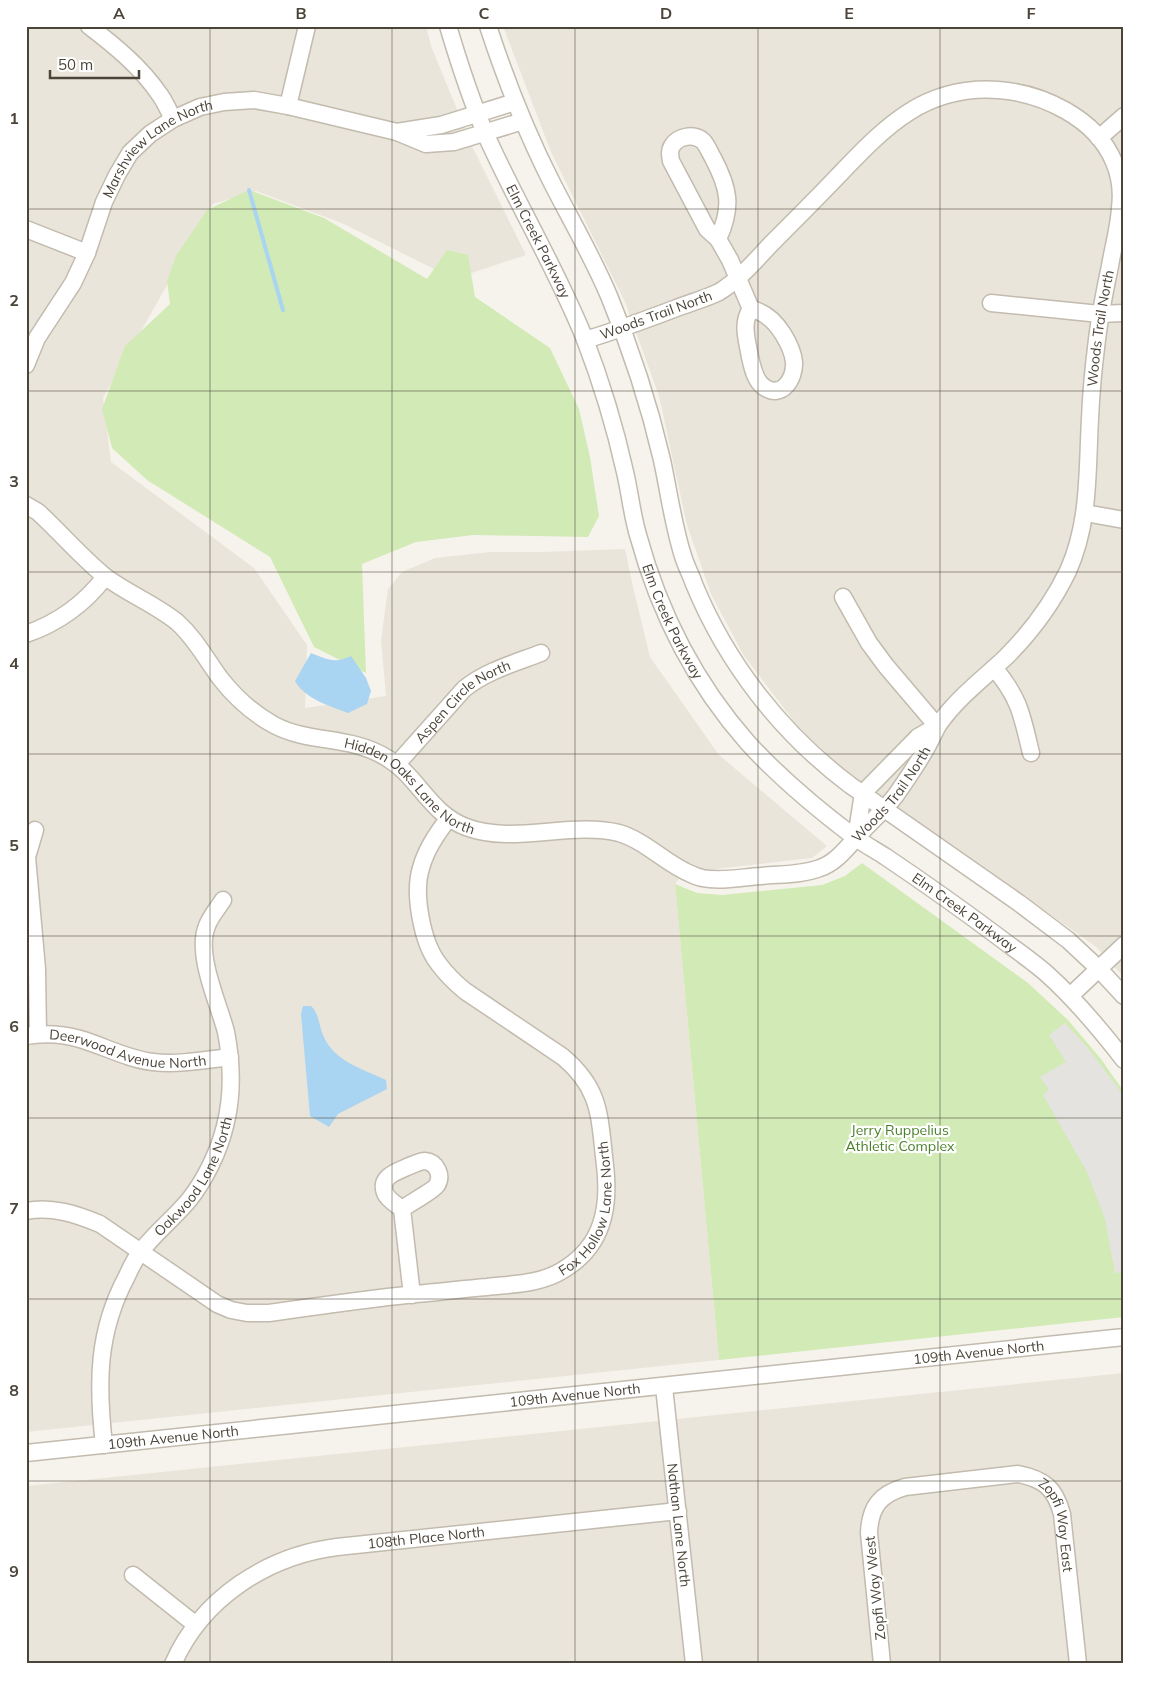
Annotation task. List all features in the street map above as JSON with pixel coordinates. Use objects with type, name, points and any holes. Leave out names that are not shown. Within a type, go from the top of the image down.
[{"type":"street","points":[[89,26],[139,68],[159,94],[173,119]]},
{"type":"street","points":[[288,106],[307,26]]},
{"type":"street","name":"Elm Creek Parkway","points":[[448,26],[460,66],[485,133],[522,211],[570,304],[585,340],[608,407],[625,470],[637,534],[658,596],[674,635],[695,673],[720,709],[747,742],[778,774],[856,838],[983,925],[1036,965],[1092,1019],[1124,1060]]},
{"type":"street","points":[[488,26],[523,121],[610,297],[643,389],[683,556],[704,608],[726,650],[753,690],[789,731],[825,765],[1068,940],[1124,996]]},
{"type":"street","name":"Woods Trail North","points":[[585,340],[621,329],[719,292],[758,258],[878,135],[900,116],[925,103],[949,94],[978,89],[1005,90],[1030,96],[1055,105],[1078,119],[1099,138],[1108,151],[1116,166],[1121,204],[1100,314],[1090,417],[1085,513],[1079,541],[1070,566],[1059,588],[1034,627],[1011,652],[951,709],[937,726],[927,747],[899,790],[885,809],[856,838]]},
{"type":"street","name":"Marshview Lane North","points":[[26,365],[37,338],[73,283],[87,253],[104,202],[130,153],[150,134],[173,119],[200,107],[224,102],[254,100],[288,106],[397,132],[426,144],[454,142],[523,121]]},
{"type":"street","name":"Marshview Lane North","points":[[397,132],[441,125],[515,102]]},
{"type":"street","points":[[1099,138],[1124,116]]},
{"type":"street","points":[[718,239],[726,223],[728,199],[719,170],[704,141],[689,136],[679,140],[672,146],[670,153],[671,161],[707,229],[718,239],[730,260],[751,309]]},
{"type":"street","points":[[26,229],[87,253]]},
{"type":"street","points":[[992,303],[1100,314],[1124,313]]},
{"type":"street","points":[[751,309],[760,311],[776,323],[790,345],[794,362],[791,379],[786,387],[776,391],[764,388],[757,379],[751,360],[745,317],[751,309]]},
{"type":"street","name":"Hidden Oaks Lane North","points":[[26,505],[45,518],[105,577],[173,619],[194,640],[224,684],[241,701],[272,724],[307,736],[364,746],[397,764],[428,801],[462,826],[483,832],[613,832],[628,836],[686,872],[704,878],[722,879],[802,872],[823,868],[847,849],[856,838]]},
{"type":"street","points":[[1085,513],[1124,520]]},
{"type":"street","points":[[26,634],[42,629],[79,605],[105,577]]},
{"type":"street","points":[[843,597],[869,643],[937,726]]},
{"type":"street","name":"Aspen Circle North","points":[[397,764],[464,689],[473,682],[486,674],[541,653]]},
{"type":"street","points":[[994,668],[1011,689],[1021,709],[1031,753]]},
{"type":"street","name":"Woods Trail North","points":[[856,838],[863,794],[918,737],[937,726]]},
{"type":"street","name":"Fox Hollow Lane North","points":[[26,1211],[35,1209],[58,1210],[81,1216],[100,1224],[204,1296],[231,1310],[247,1313],[269,1313],[412,1294],[533,1282],[562,1271],[579,1258],[596,1237],[604,1216],[607,1199],[607,1182],[599,1115],[595,1098],[588,1082],[576,1068],[563,1057],[464,990],[452,980],[437,962],[430,949],[420,915],[418,892],[420,870],[428,848],[449,818]]},
{"type":"street","points":[[32,1035],[37,969],[27,857],[35,830]]},
{"type":"street","name":"Oakwood Lane North","points":[[104,1445],[99,1389],[101,1356],[107,1325],[116,1295],[140,1251],[160,1227],[189,1200],[205,1175],[225,1126],[232,1077],[230,1057],[225,1030],[207,969],[204,944],[206,926],[223,900]]},
{"type":"street","points":[[1070,996],[1098,968],[1124,946]]},
{"type":"street","name":"Deerwood Avenue North","points":[[32,1035],[59,1035],[80,1039],[131,1057],[153,1062],[181,1062],[230,1057]]},
{"type":"street","points":[[402,1209],[412,1294]]},
{"type":"street","name":"109th Avenue North","points":[[26,1453],[1124,1337]]},
{"type":"street","name":"Nathan Lane North","points":[[664,1387],[694,1664]]},
{"type":"street","name":"Zopfi Way East","points":[[892,1490],[905,1486],[1018,1474],[1032,1476],[1043,1482],[1056,1496],[1062,1514],[1078,1664]]},
{"type":"street","name":"Zopfi Way West","points":[[882,1664],[869,1521],[873,1509],[892,1490]]},
{"type":"street","name":"108th Place North","points":[[173,1664],[196,1625],[218,1600],[257,1572],[290,1558],[320,1549],[678,1511]]},
{"type":"street","points":[[133,1575],[196,1625]]},
{"type":"shaded area","points":[[26,26],[426,26],[431,46],[472,146],[526,255],[454,279],[344,224],[256,191],[213,204],[103,398],[111,462],[254,568],[307,645],[305,708],[386,696],[381,640],[388,589],[402,572],[435,558],[490,552],[625,549],[650,657],[719,755],[827,846],[812,858],[707,870],[690,863],[675,884],[719,1360],[26,1432]]},
{"type":"shaded area","points":[[503,26],[1124,26],[1124,977],[1095,946],[847,772],[800,729],[744,656],[711,594],[687,525],[659,396],[625,302],[551,152]]},
{"type":"shaded area","points":[[1065,1023],[1088,1048],[1124,1096],[1124,1272],[1115,1273],[1105,1219],[1087,1172],[1043,1095],[1049,1090],[1040,1077],[1066,1062],[1049,1035]]},
{"type":"shaded area","points":[[1124,1373],[1124,1664],[26,1664],[26,1486]]},
{"type":"green space","points":[[249,190],[324,218],[427,279],[447,250],[468,255],[475,297],[550,348],[579,409],[590,457],[599,516],[588,537],[473,535],[416,542],[362,564],[366,673],[314,647],[270,557],[147,480],[112,448],[102,409],[125,346],[170,304],[167,281],[176,256],[207,210]]},
{"type":"green space","name":"Jerry Ruppelius Athletic Complex","points":[[862,863],[1028,983],[1068,1020],[1101,1059],[1124,1092],[1124,1317],[719,1360],[675,884],[697,893],[722,895],[822,885],[845,876]]},
{"type":"water","points":[[311,653],[326,659],[335,660],[351,656],[366,678],[371,691],[367,704],[348,713],[326,705],[305,693],[295,681]]},
{"type":"water","points":[[303,1006],[311,1006],[314,1009],[323,1035],[328,1044],[341,1058],[386,1080],[387,1089],[338,1114],[329,1127],[310,1116],[301,1014]]},
{"type":"waterway","points":[[249,190],[283,310]]}]
